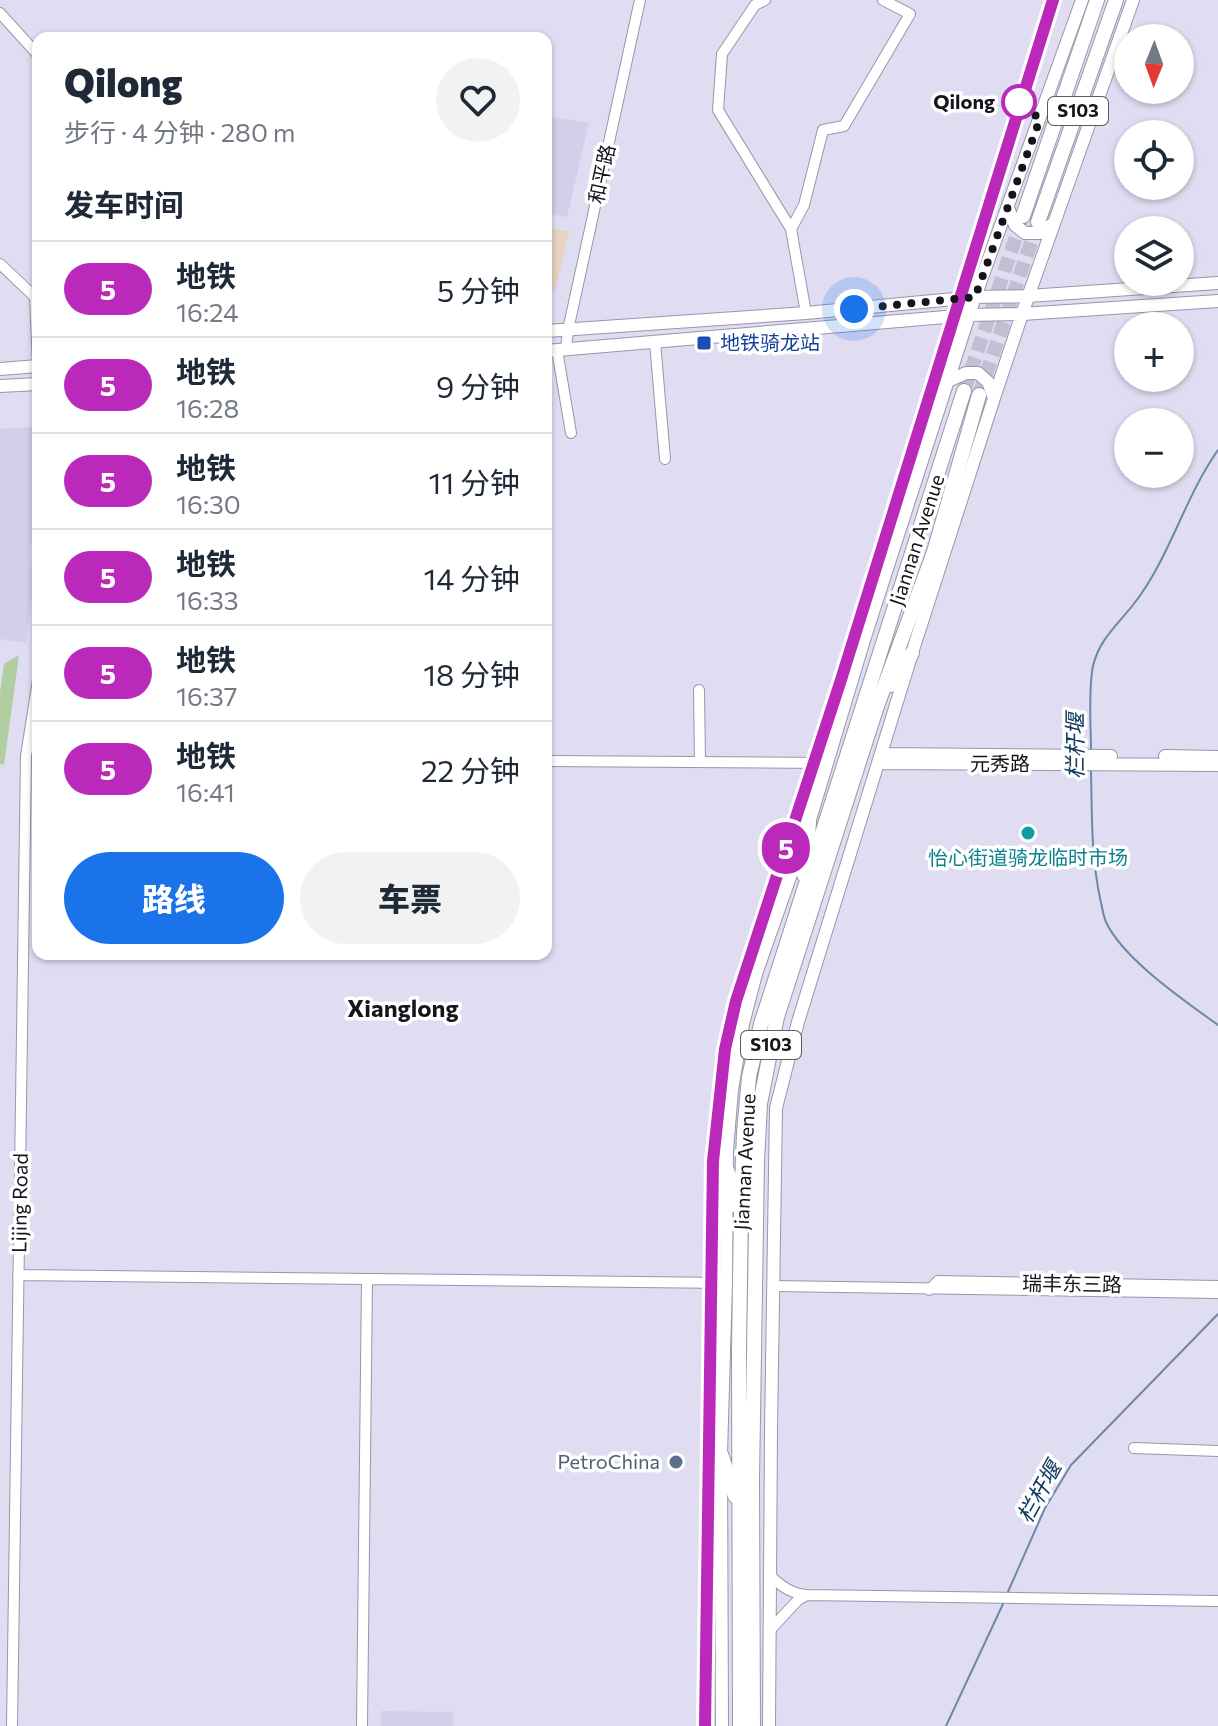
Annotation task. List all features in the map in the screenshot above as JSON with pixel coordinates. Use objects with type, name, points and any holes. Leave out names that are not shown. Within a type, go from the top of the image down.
[{"type":"highway","name":"S103","points":[[1023,216],[1097,0]]},
{"type":"highway","name":"S103","points":[[1038,222],[1116,0]]},
{"type":"highway","name":"Jiannan Avenue","points":[[753,1726],[752,1480],[760,1104],[777,1017],[877,706],[934,552],[979,395]]},
{"type":"highway","name":"Jiannan Avenue","points":[[740,1726],[740,1296],[744,1132],[749,1077],[761,1024],[802,900],[979,395]]},
{"type":"highway","points":[[877,706],[912,653]]},
{"type":"highway","points":[[802,900],[809,823]]},
{"type":"highway","points":[[727,1170],[735,1197],[740,1296]]},
{"type":"highway","points":[[721,1454],[739,1511]]},
{"type":"main road","points":[[722,1726],[721,1454],[727,1150],[732,1090],[743,1024],[756,974],[809,823],[864,640],[969,315],[1082,0]]},
{"type":"main road","points":[[769,1726],[776,1108],[798,1022],[912,653],[979,395],[1022,314],[1133,0]]},
{"type":"main road","points":[[1008,208],[1015,225],[1025,233],[1040,233],[1054,223]]},
{"type":"main road","points":[[552,331],[806,313],[975,297],[1218,283]]},
{"type":"main road","points":[[557,350],[969,315],[1218,301]]},
{"type":"main road","points":[[0,369],[32,366]]},
{"type":"main road","points":[[948,381],[966,373],[978,373],[988,382],[979,395]]},
{"type":"main road","points":[[0,386],[32,384]]},
{"type":"main road","name":"元秀路","points":[[879,759],[1218,757]]},
{"type":"main road","name":"元秀路","points":[[1102,760],[1218,765]]},
{"type":"street","name":"和平路","points":[[571,433],[557,350],[568,330],[640,0]]},
{"type":"street","points":[[765,0],[755,5],[722,54],[718,110],[791,229],[806,313]]},
{"type":"street","points":[[791,229],[804,205],[823,130],[844,126],[910,14],[883,0]]},
{"type":"street","points":[[0,13],[32,48]]},
{"type":"street","points":[[0,264],[32,294]]},
{"type":"street","points":[[655,342],[665,459]]},
{"type":"street","points":[[699,690],[700,762]]},
{"type":"street","name":"Lijing Road","points":[[12,1726],[18,1275],[32,756]]},
{"type":"street","points":[[552,761],[826,763]]},
{"type":"street","points":[[18,1275],[726,1283]]},
{"type":"street","points":[[362,1726],[367,1279]]},
{"type":"street","name":"瑞丰东三路","points":[[929,1290],[938,1281],[1218,1286]]},
{"type":"street","points":[[774,1286],[1218,1293]]},
{"type":"street","points":[[1134,1448],[1218,1451]]},
{"type":"street","points":[[770,1575],[778,1584],[807,1595],[1218,1601]]},
{"type":"street","points":[[770,1630],[798,1600],[807,1595]]},
{"type":"shaded area","points":[[552,117],[589,123],[567,217],[552,215]]},
{"type":"shaded area","points":[[552,229],[569,231],[556,288],[552,292]]},
{"type":"shaded area","points":[[32,427],[32,598],[26,643],[0,639],[0,429]]},
{"type":"shaded area","points":[[381,1711],[453,1712],[453,1726],[381,1726]]},
{"type":"green space","points":[[19,655],[4,765],[0,764],[0,692],[4,664]]},
{"type":"waterway","name":"栏杆堰","points":[[1091,752],[1091,686],[1096,657],[1109,633],[1146,587],[1218,450]]},
{"type":"waterway","name":"栏杆堰","points":[[1091,770],[1095,866],[1106,922],[1114,936],[1140,965],[1218,1025]]},
{"type":"waterway","name":"栏杆堰","points":[[1007,1594],[1045,1508],[1071,1465],[1218,1314]]},
{"type":"waterway","name":"栏杆堰","points":[[946,1726],[1003,1604]]},
{"type":"tunnel","points":[[964,391],[1023,216]]},
{"type":"tunnel","points":[[979,395],[1038,222]]},
{"type":"metro line","name":"5","points":[[705,1726],[713,1161],[725,1049],[736,1001],[840,683],[1053,0]]},
{"type":"place","name":"Qilong","points":[[1019,102]]},
{"type":"place","name":"地铁骑龙站","points":[[704,343]]},
{"type":"place","name":"怡心街道骑龙临时市场","points":[[1028,833]]},
{"type":"place","name":"PetroChina","points":[[676,1462]]},
{"type":"district","name":"Xianglong","points":[[403,1009]]},
{"type":"route","points":[[854,309],[975,297],[1040,119],[1019,102]]}]
